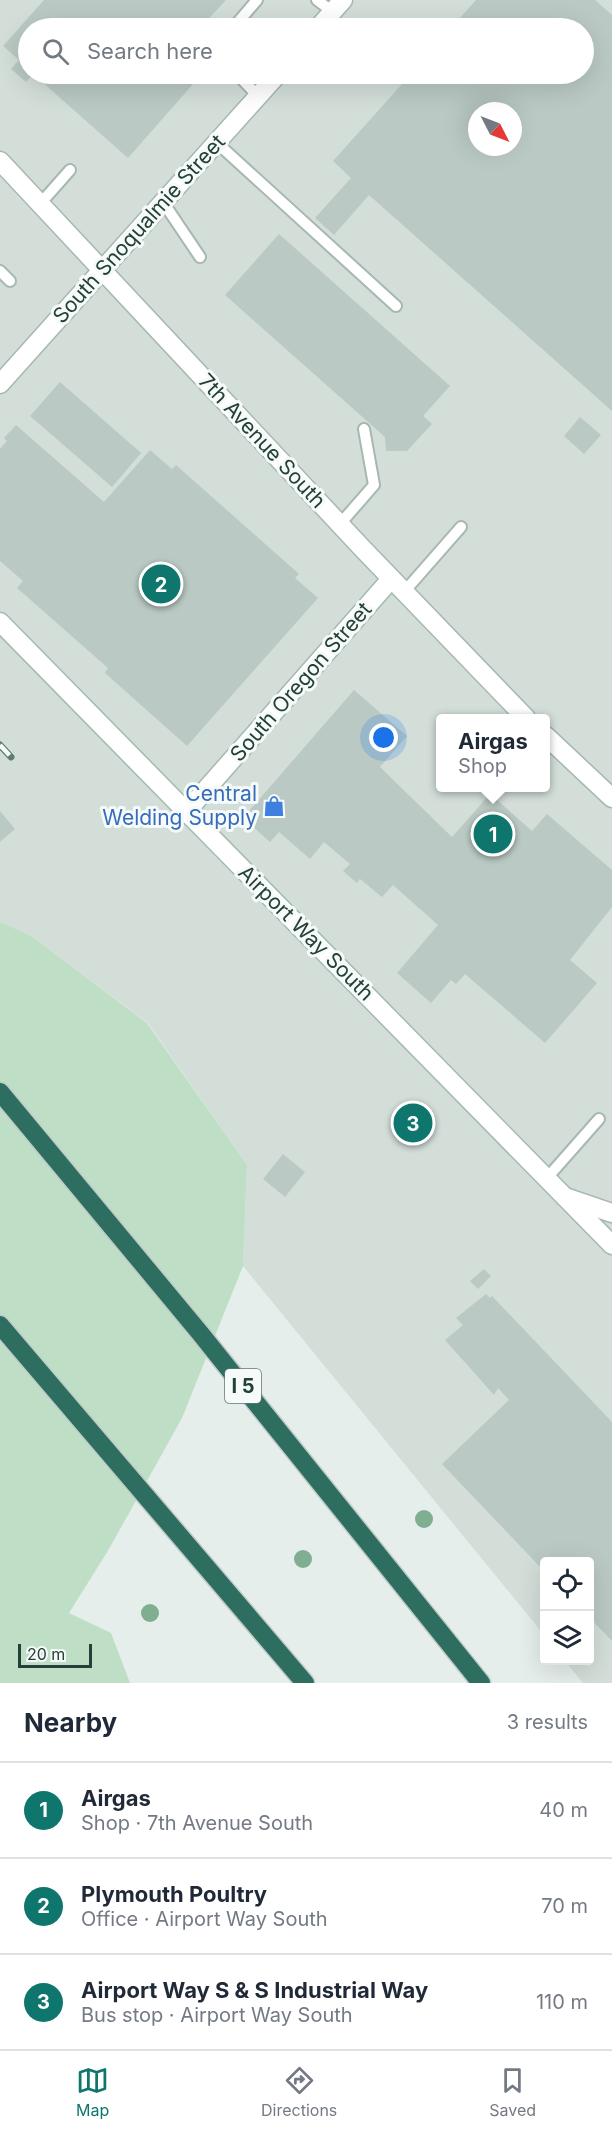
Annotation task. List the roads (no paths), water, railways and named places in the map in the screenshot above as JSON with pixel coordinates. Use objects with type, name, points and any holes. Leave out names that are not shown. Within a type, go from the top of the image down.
[{"type":"highway","name":"I 5","points":[[0,1092],[200,1333],[481,1683]]},
{"type":"highway","points":[[0,1325],[305,1683]]},
{"type":"street","points":[[327,18],[338,6]]},
{"type":"street","name":"South Snoqualmie Street","points":[[0,384],[269,84]]},
{"type":"street","name":"7th Avenue South","points":[[0,161],[391,579],[522,714]]},
{"type":"street","name":"South Oregon Street","points":[[187,812],[391,579]]},
{"type":"street","name":"Airport Way South","points":[[0,622],[612,1245]]},
{"type":"street","points":[[550,740],[612,798]]},
{"type":"street","points":[[566,1197],[612,1213]]},
{"type":"lane","points":[[242,18],[257,0]]},
{"type":"lane","points":[[317,0],[338,6]]},
{"type":"lane","points":[[247,84],[258,96]]},
{"type":"lane","points":[[216,142],[396,306]]},
{"type":"lane","points":[[40,204],[70,170]]},
{"type":"lane","points":[[163,202],[200,257]]},
{"type":"lane","points":[[0,271],[10,280]]},
{"type":"lane","points":[[340,524],[374,485],[364,429]]},
{"type":"lane","points":[[404,592],[461,527]]},
{"type":"lane","points":[[547,1178],[599,1119]]},
{"type":"railway","points":[[0,745],[11,757]]},
{"type":"place","name":"Plymouth Poultry","points":[[161,584]]},
{"type":"place","name":"Central Welding Supply","points":[[274,806]]},
{"type":"place","name":"Airgas","points":[[493,834]]},
{"type":"place","name":"Airport Way S & S Industrial Way","points":[[413,1123]]}]
